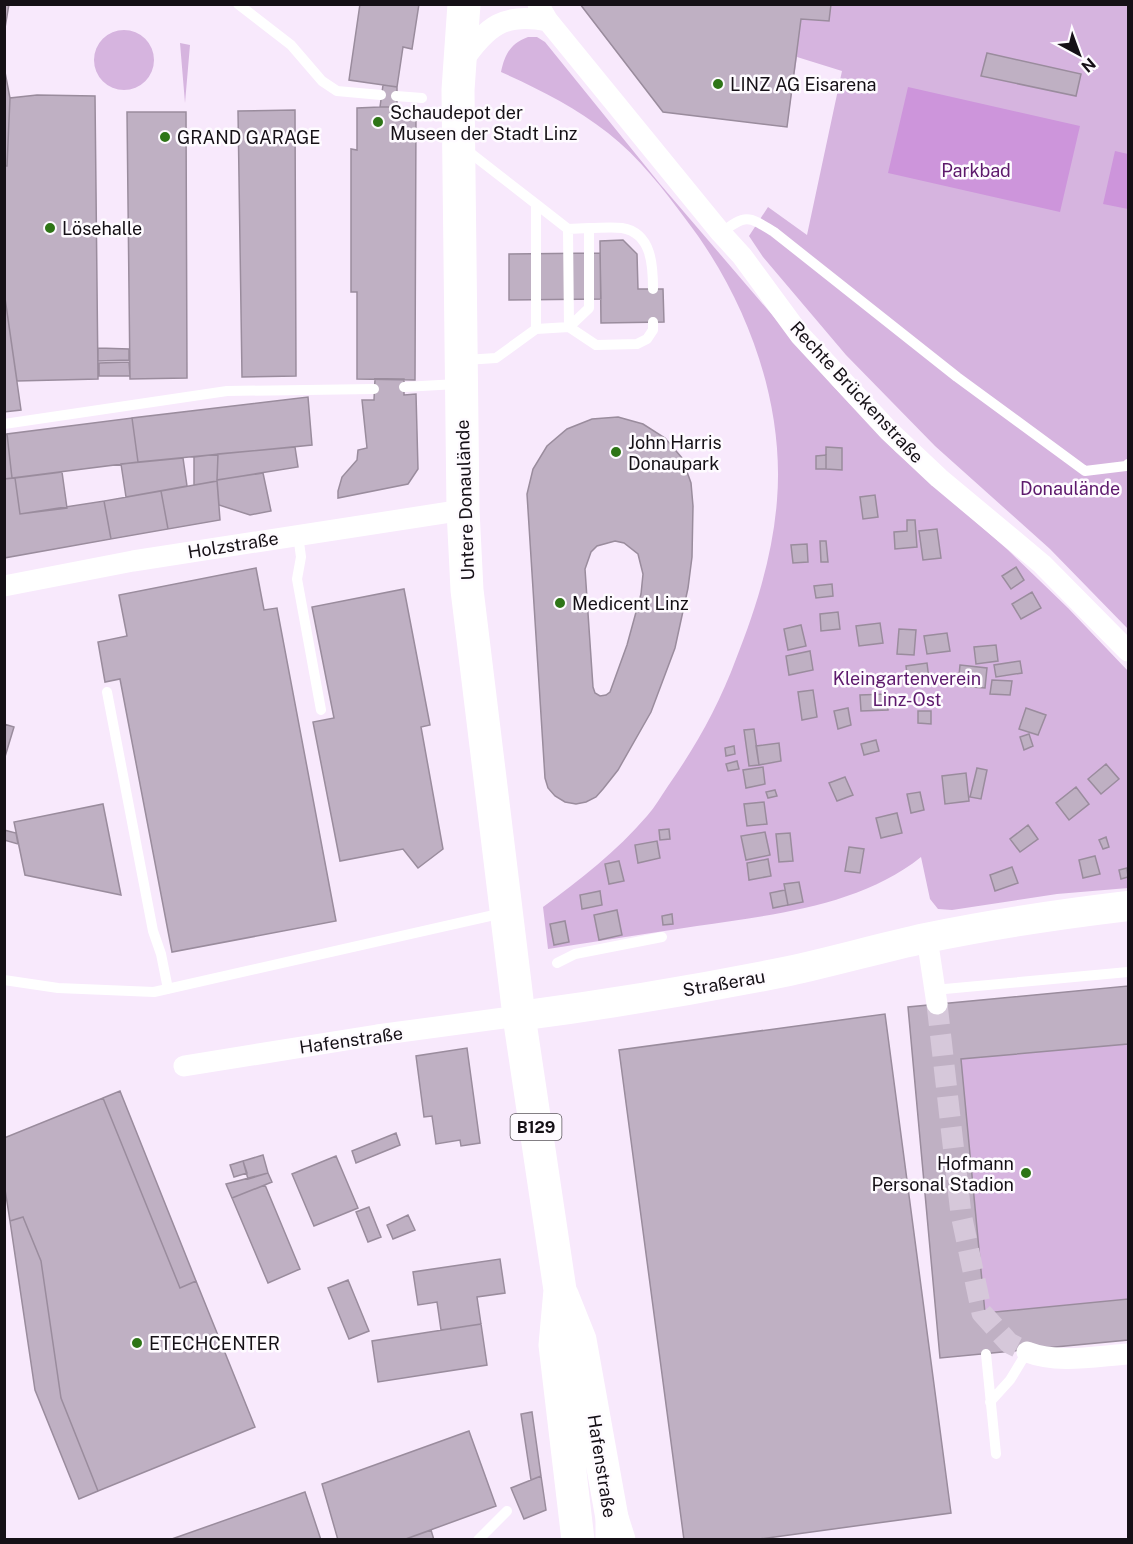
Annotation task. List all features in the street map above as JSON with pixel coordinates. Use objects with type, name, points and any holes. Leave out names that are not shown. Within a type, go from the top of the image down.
[{"type":"main road","name":"Untere Donaulände","points":[[464,4],[458,67],[463,510],[467,590],[518,1004]]},
{"type":"main road","name":"Straßerau","points":[[518,1004],[724,983],[791,970],[927,938],[1058,915],[1128,906]]},
{"type":"main road","name":"Hafenstraße","points":[[518,1004],[560,1290],[580,1340],[614,1532]]},
{"type":"main road","name":"Hafenstraße","points":[[560,1290],[555,1346],[578,1539]]},
{"type":"street","name":"Rechte Brückenstraße","points":[[458,67],[475,43],[498,24],[510,19],[543,13],[742,256],[800,335],[889,431],[939,478],[1042,564],[1128,651]]},
{"type":"street","name":"Holzstraße","points":[[4,586],[133,561],[463,510]]},
{"type":"street","points":[[927,938],[935,997]]},
{"type":"street","name":"Hafenstraße","points":[[184,1066],[366,1037],[518,1004]]},
{"type":"street","points":[[1027,1352],[1037,1356],[1058,1358],[1128,1354]]},
{"type":"lane","points":[[238,4],[291,45],[322,81],[337,91],[381,95]]},
{"type":"lane","points":[[396,96],[422,98]]},
{"type":"lane","points":[[459,144],[568,229],[623,228],[636,234],[648,246],[653,265],[653,290]]},
{"type":"lane","points":[[536,204],[536,329]]},
{"type":"lane","points":[[721,233],[738,220],[751,219],[774,232],[957,377],[1085,471],[1128,464]]},
{"type":"lane","points":[[569,327],[589,308],[589,228]]},
{"type":"lane","points":[[568,229],[569,327]]},
{"type":"lane","points":[[404,387],[462,373],[496,358],[536,329],[569,327],[596,345],[637,344],[647,339],[653,330],[653,322]]},
{"type":"lane","points":[[4,424],[227,391],[372,389]]},
{"type":"lane","points":[[298,535],[302,557],[297,579],[321,710]]},
{"type":"lane","points":[[107,692],[153,931],[161,954],[168,989]]},
{"type":"lane","points":[[4,980],[58,988],[154,992],[506,913]]},
{"type":"lane","points":[[557,963],[575,954],[662,938]]},
{"type":"lane","points":[[935,997],[1128,972]]},
{"type":"lane","points":[[990,1402],[1010,1380],[1027,1352]]},
{"type":"lane","points":[[986,1353],[996,1455]]},
{"type":"lane","points":[[478,1539],[507,1511]]},
{"type":"green space","name":"Parkbad","points":[[580,5],[1128,5],[1128,629],[1050,549],[935,446],[846,355],[763,257],[749,236],[768,207],[807,235],[842,71],[797,57],[787,127],[663,112]]},
{"type":"green space","points":[[118,30],[130,30],[141,35],[149,43],[154,60],[152,72],[141,85],[130,90],[118,90],[107,85],[99,77],[94,66],[94,54],[99,43],[107,35]]},
{"type":"green space","name":"Kleingartenverein Linz-Ost","points":[[528,37],[537,37],[545,42],[660,184],[833,386],[896,452],[1008,550],[1128,671],[1128,888],[1057,894],[952,910],[938,909],[930,899],[921,857],[897,874],[871,887],[814,906],[548,949],[543,907],[611,853],[650,813],[697,740],[722,693],[750,621],[768,561],[775,520],[778,463],[775,426],[768,389],[744,317],[727,283],[687,221],[641,163],[608,133],[570,107],[501,72],[509,50]]},
{"type":"green space","points":[[180,43],[190,45],[185,103]]},
{"type":"green space","name":"Hofmann Personal Stadion","points":[[1128,986],[1128,1340],[940,1358],[908,1007]]},
{"type":"shaded area","points":[[908,87],[1080,126],[1060,212],[888,173]]},
{"type":"shaded area","points":[[1115,151],[1128,154],[1128,209],[1103,204]]},
{"type":"building","points":[[4,4],[9,4],[4,34]]},
{"type":"building","points":[[360,4],[419,4],[412,49],[403,47],[397,87],[349,80]]},
{"type":"building","name":"LINZ AG Eisarena","points":[[580,4],[831,4],[829,21],[801,19],[787,127],[663,112]]},
{"type":"building","points":[[987,53],[1081,74],[1076,96],[981,76]]},
{"type":"building","points":[[4,67],[10,98],[7,166],[4,166]]},
{"type":"building","points":[[383,85],[397,87],[397,107],[380,107]]},
{"type":"building","name":"Lösehalle","points":[[37,95],[95,96],[98,379],[17,381],[4,291],[4,166],[7,166],[10,98]]},
{"type":"building","points":[[397,107],[398,110],[416,109],[415,380],[357,379],[357,292],[351,292],[351,149],[357,150],[357,108]]},
{"type":"building","points":[[295,110],[296,376],[242,377],[238,111]]},
{"type":"building","points":[[127,112],[186,112],[187,378],[130,379]]},
{"type":"building","points":[[623,240],[637,254],[638,289],[663,289],[664,322],[601,323],[600,241]]},
{"type":"building","points":[[600,253],[601,299],[509,300],[509,254]]},
{"type":"building","points":[[4,291],[21,410],[4,412]]},
{"type":"building","points":[[98,348],[129,349],[129,360],[98,361]]},
{"type":"building","points":[[129,362],[130,376],[99,376],[99,363]]},
{"type":"building","points":[[375,379],[404,379],[404,395],[416,394],[418,469],[408,484],[338,498],[342,477],[357,460],[358,450],[367,448],[362,400],[374,400]]},
{"type":"building","points":[[308,397],[312,445],[138,462],[132,418]]},
{"type":"building","name":"Medicent Linz","points":[[618,417],[643,424],[665,438],[682,458],[691,483],[692,557],[675,648],[651,712],[618,770],[603,789],[596,797],[576,804],[565,802],[555,796],[548,788],[545,778],[527,494],[533,469],[547,446],[567,429],[592,419]],"holes":[[[615,541],[624,543],[638,554],[643,574],[641,594],[627,645],[610,692],[600,696],[595,693],[593,687],[585,569],[591,552],[597,546]]]},
{"type":"building","points":[[132,418],[138,462],[12,478],[7,434]]},
{"type":"building","points":[[7,434],[12,478],[4,479],[4,435]]},
{"type":"building","points":[[295,447],[298,467],[217,480],[218,454]]},
{"type":"building","points":[[826,447],[842,448],[842,470],[826,469]]},
{"type":"building","points":[[218,454],[217,481],[194,485],[194,457]]},
{"type":"building","points":[[826,455],[826,469],[816,469],[816,456]]},
{"type":"building","points":[[183,458],[187,486],[126,497],[121,464]]},
{"type":"building","points":[[62,472],[67,508],[20,514],[15,478]]},
{"type":"building","points":[[263,473],[271,511],[250,515],[219,505],[217,480]]},
{"type":"building","points":[[15,478],[20,514],[104,501],[111,539],[4,558],[4,479]]},
{"type":"building","points":[[217,481],[220,520],[168,529],[161,491]]},
{"type":"building","points":[[161,491],[168,529],[111,539],[104,501]]},
{"type":"building","points":[[875,495],[878,517],[863,519],[860,497]]},
{"type":"building","points":[[907,520],[915,520],[917,547],[895,549],[894,532],[907,531]]},
{"type":"building","points":[[937,529],[941,558],[923,560],[919,531]]},
{"type":"building","points":[[820,541],[826,541],[828,562],[821,562]]},
{"type":"building","points":[[807,544],[808,562],[793,563],[791,545]]},
{"type":"building","points":[[1016,567],[1024,580],[1011,589],[1002,576]]},
{"type":"building","points":[[256,568],[264,610],[277,608],[336,921],[172,952],[120,679],[105,682],[98,642],[127,636],[119,595]]},
{"type":"building","points":[[832,584],[833,596],[816,598],[814,586]]},
{"type":"building","points":[[404,589],[430,725],[421,727],[443,849],[418,868],[403,849],[340,861],[313,722],[334,718],[312,607]]},
{"type":"building","points":[[1032,592],[1041,608],[1021,619],[1012,604]]},
{"type":"building","points":[[838,612],[840,629],[821,631],[820,614]]},
{"type":"building","points":[[880,623],[883,643],[859,646],[856,626]]},
{"type":"building","points":[[801,625],[806,646],[788,650],[784,629]]},
{"type":"building","points":[[899,629],[916,630],[914,655],[897,654]]},
{"type":"building","points":[[947,633],[950,651],[927,654],[924,636]]},
{"type":"building","points":[[996,645],[998,661],[976,664],[974,647]]},
{"type":"building","points":[[810,651],[813,670],[789,675],[786,656]]},
{"type":"building","points":[[1020,661],[1022,673],[996,677],[994,665]]},
{"type":"building","points":[[927,663],[929,679],[908,682],[906,666]]},
{"type":"building","points":[[960,665],[987,668],[985,688],[958,686]]},
{"type":"building","points":[[992,680],[1012,681],[1010,695],[990,694]]},
{"type":"building","points":[[813,690],[817,717],[802,720],[798,692]]},
{"type":"building","points":[[887,694],[888,710],[861,711],[860,695]]},
{"type":"building","points":[[848,708],[851,725],[838,729],[834,711]]},
{"type":"building","points":[[1026,708],[1046,715],[1038,735],[1019,729]]},
{"type":"building","points":[[918,711],[931,711],[931,724],[918,723]]},
{"type":"building","points":[[4,724],[14,727],[4,760]]},
{"type":"building","points":[[754,729],[759,765],[749,766],[744,730]]},
{"type":"building","points":[[1029,734],[1033,746],[1024,750],[1020,737]]},
{"type":"building","points":[[876,740],[879,751],[864,755],[861,744]]},
{"type":"building","points":[[779,743],[781,761],[759,765],[756,746]]},
{"type":"building","points":[[734,746],[735,754],[726,756],[725,748]]},
{"type":"building","points":[[737,761],[739,769],[728,771],[726,764]]},
{"type":"building","points":[[1106,764],[1119,779],[1101,794],[1088,779]]},
{"type":"building","points":[[763,767],[765,784],[746,788],[743,770]]},
{"type":"building","points":[[977,768],[987,770],[981,799],[970,797]]},
{"type":"building","points":[[966,773],[969,801],[945,804],[942,776]]},
{"type":"building","points":[[845,777],[853,795],[837,801],[829,783]]},
{"type":"building","points":[[1076,787],[1089,804],[1069,820],[1056,803]]},
{"type":"building","points":[[775,790],[777,796],[768,798],[766,792]]},
{"type":"building","points":[[920,792],[924,810],[911,813],[907,794]]},
{"type":"building","points":[[764,802],[767,824],[747,826],[744,804]]},
{"type":"building","points":[[103,804],[121,895],[25,875],[14,822]]},
{"type":"building","points":[[897,813],[902,833],[881,838],[876,818]]},
{"type":"building","points":[[1028,825],[1038,839],[1020,852],[1010,839]]},
{"type":"building","points":[[669,829],[670,839],[660,840],[659,830]]},
{"type":"building","points":[[4,830],[16,833],[18,844],[4,840]]},
{"type":"building","points":[[765,832],[770,855],[746,860],[741,836]]},
{"type":"building","points":[[790,833],[793,861],[779,862],[776,834]]},
{"type":"building","points":[[1106,837],[1109,847],[1103,849],[1099,840]]},
{"type":"building","points":[[657,841],[660,858],[638,863],[635,845]]},
{"type":"building","points":[[849,847],[864,849],[860,873],[845,871]]},
{"type":"building","points":[[1095,856],[1100,874],[1083,878],[1079,860]]},
{"type":"building","points":[[768,859],[771,876],[749,880],[747,863]]},
{"type":"building","points":[[619,861],[624,881],[609,884],[605,864]]},
{"type":"building","points":[[1012,867],[1018,883],[995,891],[990,875]]},
{"type":"building","points":[[1127,868],[1128,877],[1121,879],[1119,870]]},
{"type":"building","points":[[799,882],[803,902],[788,905],[784,884]]},
{"type":"building","points":[[785,890],[788,905],[773,908],[770,893]]},
{"type":"building","points":[[600,891],[602,905],[582,909],[580,895]]},
{"type":"building","points":[[617,910],[622,935],[599,940],[594,915]]},
{"type":"building","points":[[672,914],[673,924],[663,925],[662,916]]},
{"type":"building","points":[[565,921],[569,942],[554,945],[550,924]]},
{"type":"building","points":[[1128,986],[1128,1044],[961,1059],[985,1313],[1128,1299],[1128,1340],[940,1358],[908,1007]]},
{"type":"building","points":[[885,1014],[951,1513],[752,1540],[684,1540],[619,1050]]},
{"type":"building","points":[[467,1048],[480,1143],[461,1146],[460,1140],[436,1144],[432,1116],[424,1117],[416,1056]]},
{"type":"building","points":[[120,1091],[196,1281],[180,1288],[103,1098]]},
{"type":"building","name":"ETECHCENTER","points":[[103,1098],[180,1288],[196,1281],[255,1427],[98,1491],[61,1398],[41,1261],[23,1217],[10,1221],[4,1183],[4,1138]]},
{"type":"building","points":[[396,1133],[400,1145],[356,1163],[352,1151]]},
{"type":"building","points":[[263,1155],[268,1173],[248,1179],[243,1161]]},
{"type":"building","points":[[336,1156],[358,1208],[314,1226],[292,1174]]},
{"type":"building","points":[[243,1161],[247,1173],[234,1177],[230,1165]]},
{"type":"building","points":[[268,1173],[272,1182],[232,1198],[226,1184]]},
{"type":"building","points":[[265,1185],[300,1269],[268,1283],[232,1198]]},
{"type":"building","points":[[369,1207],[381,1237],[368,1242],[356,1212]]},
{"type":"building","points":[[408,1215],[415,1230],[393,1239],[387,1225]]},
{"type":"building","points":[[23,1217],[41,1261],[61,1398],[98,1491],[79,1499],[35,1390],[10,1221]]},
{"type":"building","points":[[500,1259],[505,1293],[477,1297],[481,1324],[441,1330],[437,1302],[418,1305],[413,1272]]},
{"type":"building","points":[[348,1280],[369,1331],[349,1339],[328,1288]]},
{"type":"building","points":[[481,1324],[487,1365],[378,1382],[372,1341]]},
{"type":"building","points":[[532,1412],[541,1476],[531,1480],[521,1414]]},
{"type":"building","points":[[469,1431],[496,1506],[403,1540],[338,1540],[322,1484]]},
{"type":"building","points":[[541,1476],[546,1510],[524,1519],[511,1488]]},
{"type":"building","points":[[305,1492],[321,1540],[169,1540]]},
{"type":"building","points":[[431,1530],[434,1540],[403,1540]]},
{"type":"tunnel","points":[[937,1004],[961,1214],[982,1313],[1009,1343],[1027,1352]]},
{"type":"place","name":"LINZ AG Eisarena","points":[[718,84]]},
{"type":"place","name":"Schaudepot der Museen der Stadt Linz","points":[[378,122]]},
{"type":"place","name":"GRAND GARAGE","points":[[165,137]]},
{"type":"place","name":"Lösehalle","points":[[50,228]]},
{"type":"place","name":"John Harris Donaupark","points":[[616,452]]},
{"type":"place","name":"Medicent Linz","points":[[560,603]]},
{"type":"place","name":"Hofmann Personal Stadion","points":[[1026,1173]]},
{"type":"place","name":"ETECHCENTER","points":[[137,1343]]},
{"type":"park label","name":"Donaulände","points":[[1070,488]]}]
